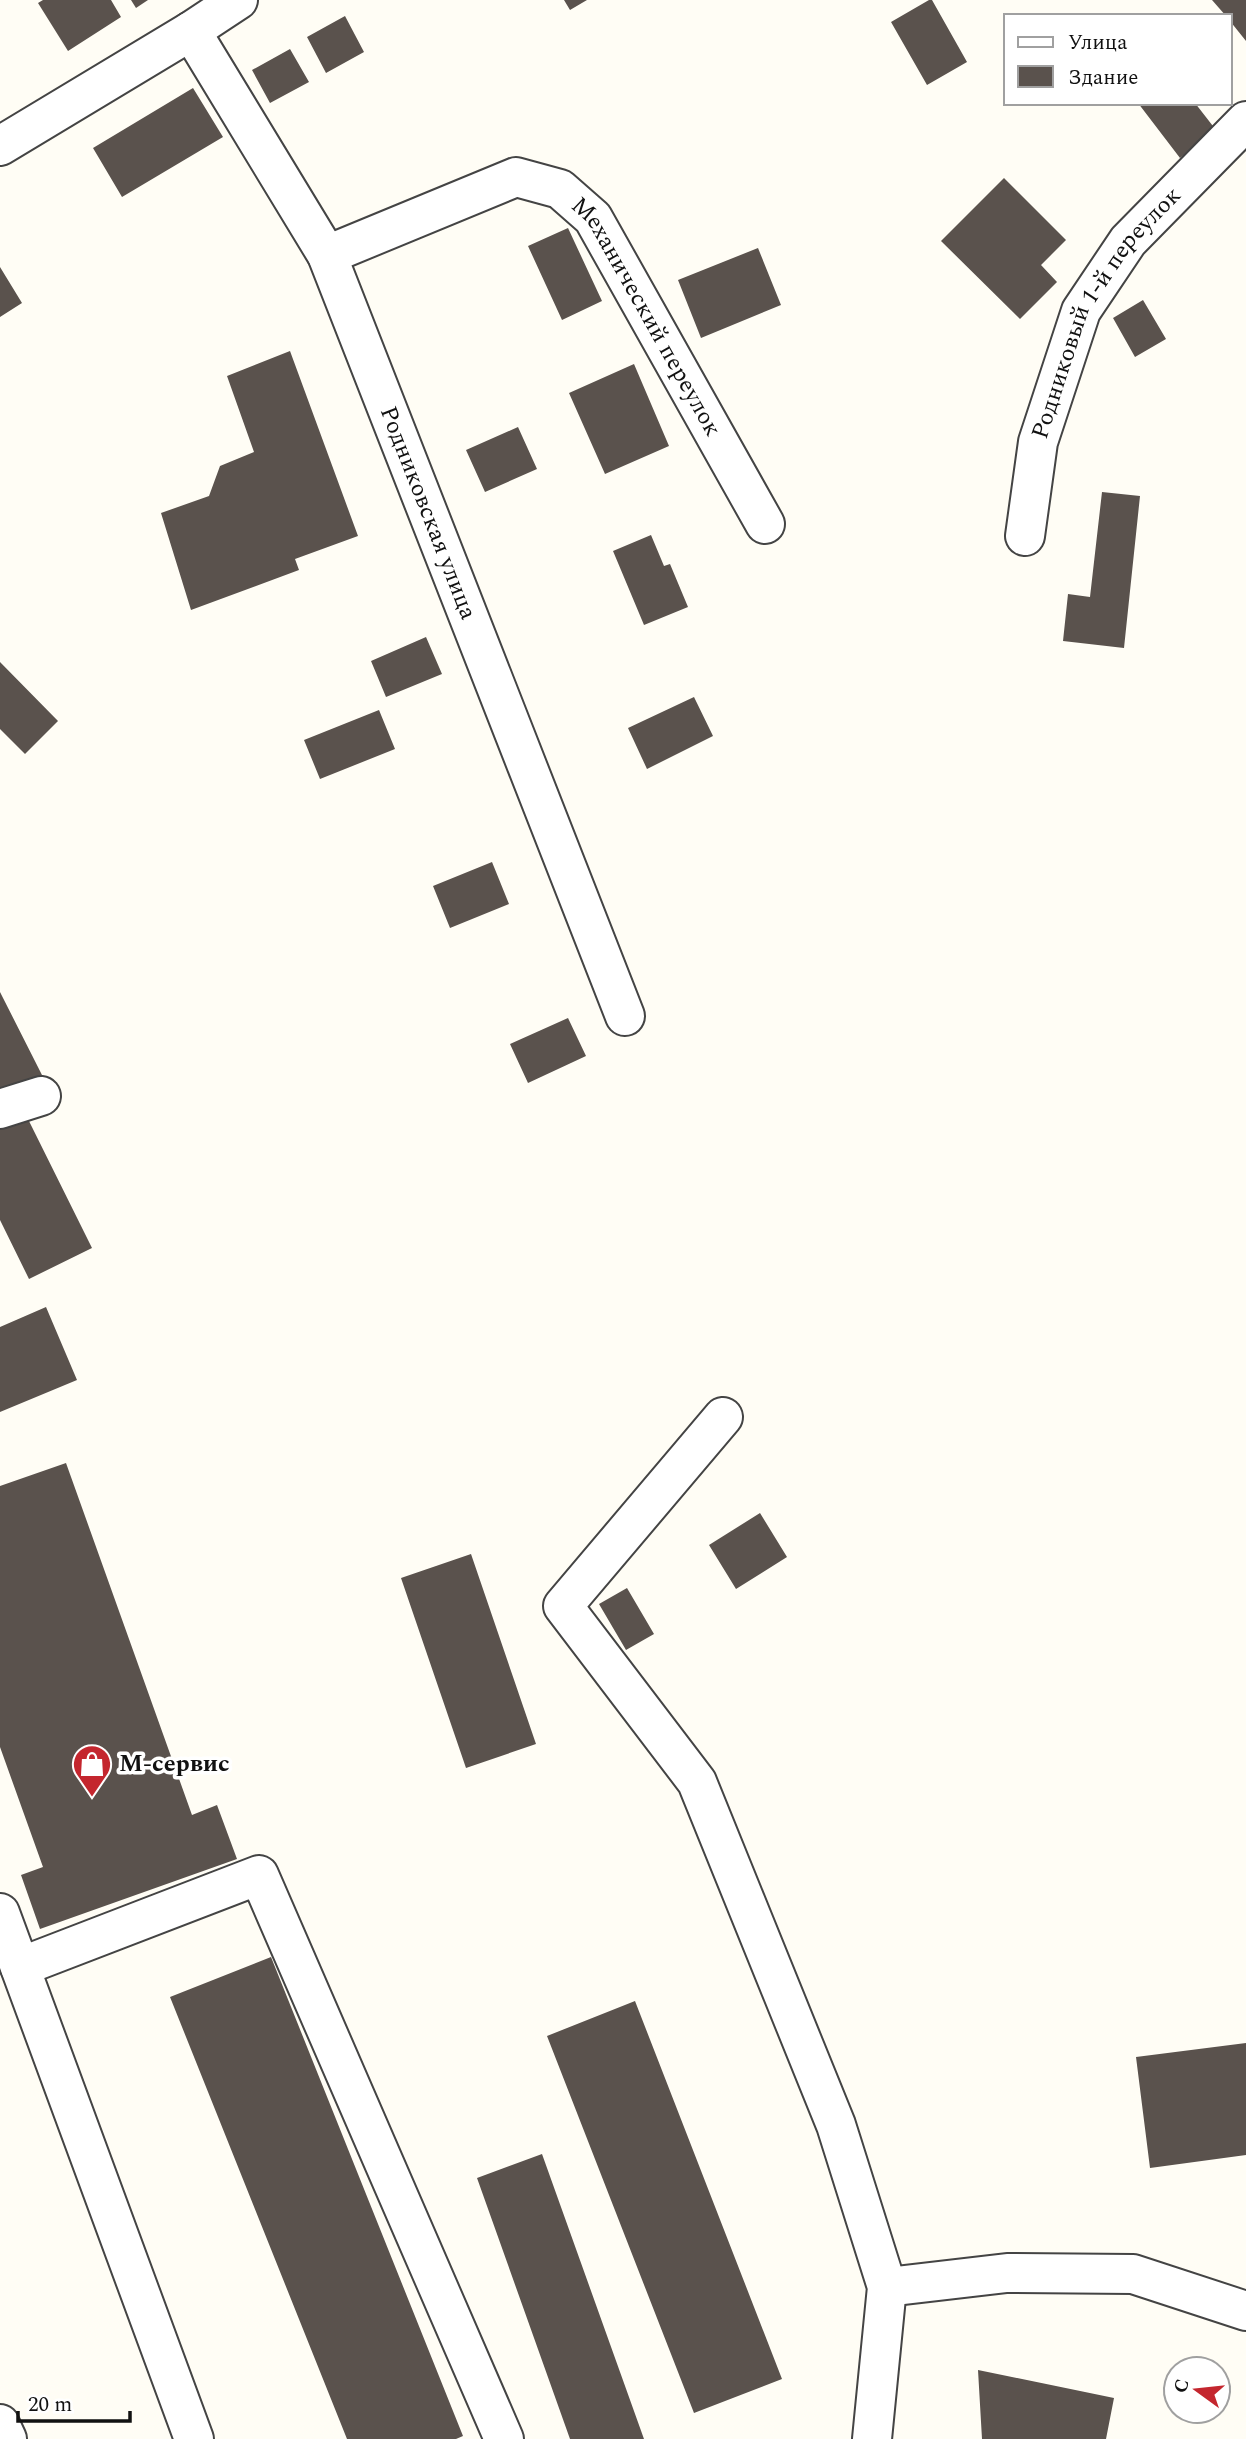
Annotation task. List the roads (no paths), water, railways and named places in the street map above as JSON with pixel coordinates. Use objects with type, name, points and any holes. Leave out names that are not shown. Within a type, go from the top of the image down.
[{"type":"street","points":[[0,146],[238,0]]},
{"type":"street","name":"Родниковская улица","points":[[191,31],[327,254],[625,1016]]},
{"type":"street","name":"Родниковый 1-й переулок","points":[[1025,536],[1038,442],[1081,311],[1128,241],[1246,121]]},
{"type":"street","name":"Механический переулок","points":[[327,254],[516,177],[560,189],[593,218],[765,524]]},
{"type":"street","points":[[0,1109],[41,1096]]},
{"type":"street","points":[[723,1418],[563,1606],[697,1782],[836,2125],[887,2287],[872,2439]]},
{"type":"street","points":[[20,1967],[259,1875],[504,2439]]},
{"type":"street","points":[[0,1913],[194,2439]]},
{"type":"street","points":[[887,2287],[1007,2273],[1133,2274],[1246,2311]]},
{"type":"street","points":[[0,2424],[7,2439]]},
{"type":"place","name":"М-сервис","points":[[92,1798]]}]
